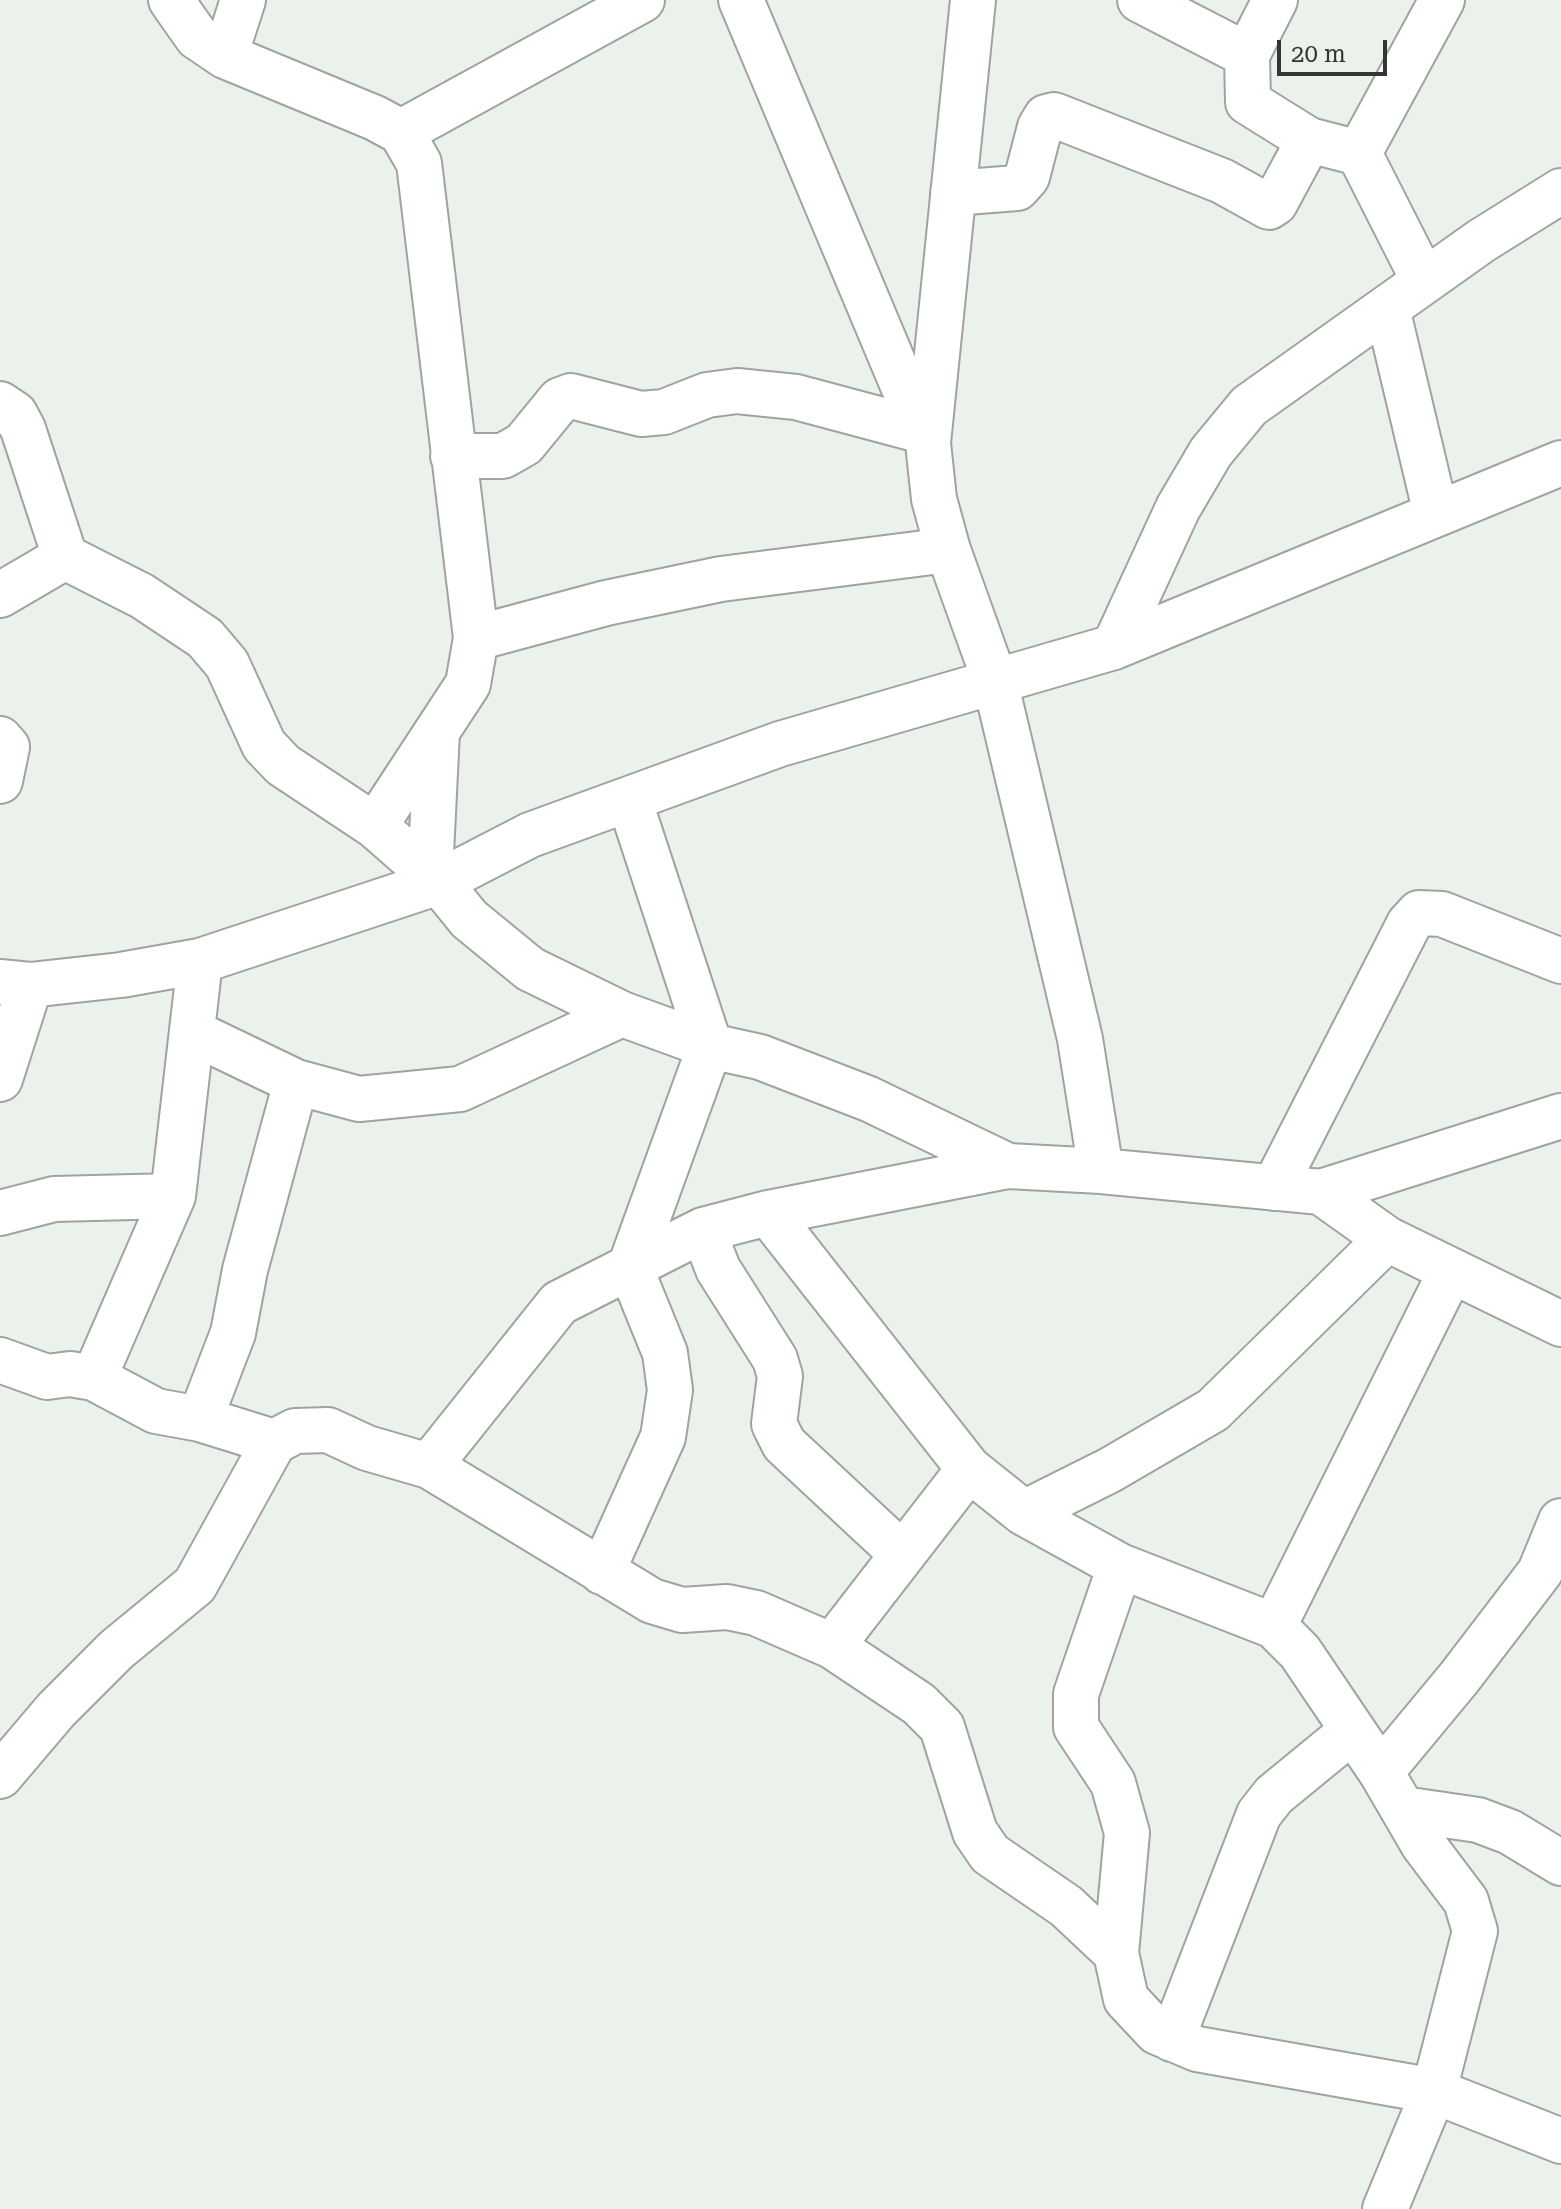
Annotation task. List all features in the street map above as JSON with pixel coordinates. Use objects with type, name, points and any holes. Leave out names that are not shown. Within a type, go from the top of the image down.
[{"type":"street","points":[[171,0],[197,37],[225,56],[375,118],[401,132],[419,163],[476,638],[468,684],[375,826]]},
{"type":"street","points":[[225,56],[243,0]]},
{"type":"street","points":[[401,132],[642,0]]},
{"type":"street","points":[[741,0],[925,437],[934,499],[948,550],[995,681],[1080,1039],[1101,1171]]},
{"type":"street","points":[[925,437],[973,0]]},
{"type":"street","points":[[1140,0],[1247,55]]},
{"type":"street","points":[[1275,0],[1247,55],[1248,102],[1309,140],[1359,153],[1424,281]]},
{"type":"street","points":[[1359,153],[1442,0]]},
{"type":"street","points":[[953,193],[1017,188],[1027,177],[1040,127],[1046,117],[1054,115],[1222,181],[1269,207],[1275,203],[1309,140]]},
{"type":"street","points":[[1114,647],[1178,508],[1211,452],[1249,406],[1424,281],[1561,191]]},
{"type":"street","points":[[1387,308],[1436,514]]},
{"type":"street","points":[[453,456],[503,456],[524,444],[560,400],[571,396],[641,414],[664,412],[707,395],[737,391],[796,397],[925,437]]},
{"type":"street","points":[[0,404],[15,414],[23,429],[65,557],[142,596],[205,638],[227,664],[264,745],[283,765],[375,826],[434,878],[469,919],[530,969],[622,1014],[710,1046],[760,1057],[869,1099],[1008,1166]]},
{"type":"street","points":[[0,1079],[15,983],[121,975],[200,961],[434,878],[530,835],[780,744],[1114,647],[1561,463]]},
{"type":"street","points":[[476,638],[606,603],[721,579],[948,550]]},
{"type":"street","points":[[0,595],[65,557]]},
{"type":"street","points":[[434,878],[437,731]]},
{"type":"street","points":[[0,739],[7,747],[0,781]]},
{"type":"street","points":[[602,1572],[663,1437],[670,1390],[665,1353],[630,1267],[710,1046],[629,799]]},
{"type":"street","points":[[1274,1188],[1409,924],[1419,913],[1442,914],[1561,961]]},
{"type":"street","points":[[94,1378],[173,1196],[200,961]]},
{"type":"street","points":[[192,1032],[296,1082],[359,1099],[460,1089],[622,1014]]},
{"type":"street","points":[[200,1419],[233,1333],[245,1270],[296,1082]]},
{"type":"street","points":[[429,1466],[559,1303],[703,1230],[768,1213],[1008,1166],[1101,1171],[1321,1192],[1561,1115]]},
{"type":"street","points":[[1321,1192],[1387,1239],[1561,1324]]},
{"type":"street","points":[[0,1213],[54,1199],[173,1196]]},
{"type":"street","points":[[768,1213],[969,1469],[1024,1513],[1120,1566],[1274,1626],[1300,1652],[1381,1772],[1423,1844],[1466,1901],[1475,1931],[1434,2091],[1385,2209]]},
{"type":"street","points":[[703,1230],[718,1269],[775,1359],[780,1376],[774,1424],[784,1444],[902,1554]]},
{"type":"street","points":[[1024,1513],[1110,1470],[1213,1410],[1387,1239]]},
{"type":"street","points":[[1274,1626],[1451,1271]]},
{"type":"street","points":[[0,1360],[47,1377],[70,1374],[94,1378],[156,1411],[200,1419],[274,1442]]},
{"type":"street","points":[[0,1776],[56,1710],[116,1650],[195,1585],[274,1442],[295,1431],[328,1430],[367,1448],[429,1466],[652,1601],[682,1610],[727,1607],[756,1613],[832,1646],[919,1704],[942,1727],[975,1832],[990,1854],[1066,1906],[1116,1953]]},
{"type":"street","points":[[832,1646],[969,1469]]},
{"type":"street","points":[[1381,1772],[1459,1678],[1540,1572],[1561,1521]]},
{"type":"street","points":[[1120,1566],[1076,1694],[1076,1727],[1113,1783],[1127,1833],[1116,1953],[1126,1999],[1157,2032],[1197,2049],[1434,2091],[1561,2141]]},
{"type":"street","points":[[1172,2039],[1259,1814],[1274,1795],[1352,1731]]},
{"type":"street","points":[[1403,1809],[1478,1820],[1510,1832],[1561,1863]]}]
